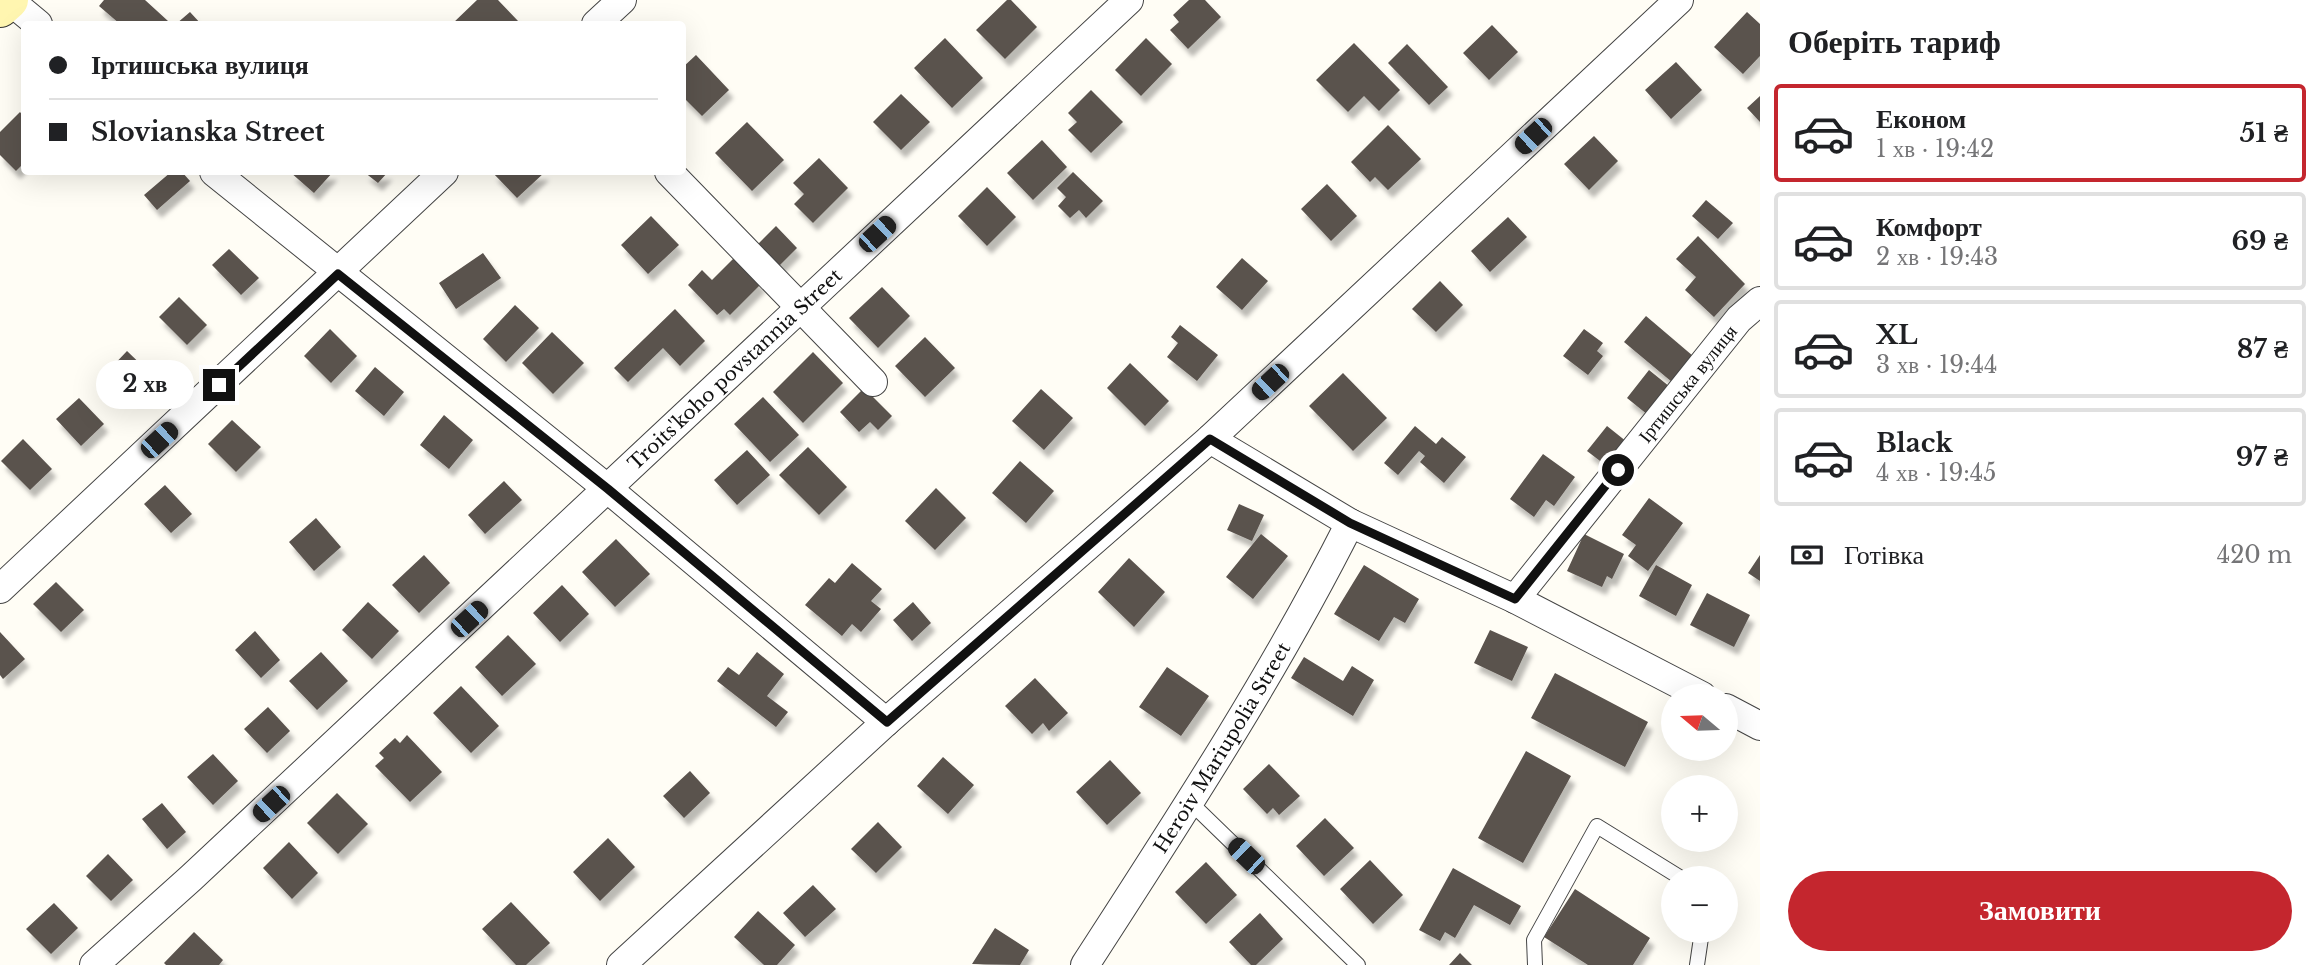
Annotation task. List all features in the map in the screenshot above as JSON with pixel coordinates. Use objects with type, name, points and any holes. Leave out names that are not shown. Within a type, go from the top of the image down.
[{"type":"main road","points":[[0,8],[9,0]]},
{"type":"street","points":[[9,0],[34,21]]},
{"type":"street","points":[[599,21],[622,0]]},
{"type":"street","name":"Troits'koho povstannia Street","points":[[94,965],[608,489],[799,306],[1129,0]]},
{"type":"street","points":[[621,965],[887,722],[1210,439],[1675,1]]},
{"type":"street","points":[[218,175],[608,489],[887,722]]},
{"type":"street","points":[[0,589],[441,175]]},
{"type":"street","points":[[672,175],[873,382]]},
{"type":"street","name":"Іртишська вулиця","points":[[1515,599],[1739,319],[1760,301]]},
{"type":"street","points":[[1210,439],[1350,523],[1515,599],[1679,684]]},
{"type":"street","name":"Heroiv Mariupolia Street","points":[[1085,965],[1190,802],[1318,586],[1350,523]]},
{"type":"street","points":[[1738,714],[1760,726]]},
{"type":"lane","points":[[1190,802],[1358,965]]},
{"type":"lane","points":[[1535,965],[1534,940],[1597,826],[1662,866]]},
{"type":"lane","points":[[1697,965],[1700,943]]},
{"type":"building","points":[[104,0],[145,0],[168,21],[116,21],[99,6]]},
{"type":"building","points":[[477,0],[498,0],[518,21],[455,21]]},
{"type":"building","points":[[1007,0],[1011,0],[1037,27],[1005,59],[976,30]]},
{"type":"building","points":[[1189,0],[1205,0],[1221,17],[1188,49],[1170,30],[1179,22],[1173,15]]},
{"type":"building","points":[[190,12],[198,21],[180,21]]},
{"type":"building","points":[[1747,12],[1760,24],[1760,56],[1743,74],[1714,47]]},
{"type":"building","points":[[1492,25],[1518,52],[1489,80],[1463,53]]},
{"type":"building","points":[[945,38],[983,78],[952,108],[914,68]]},
{"type":"building","points":[[1146,38],[1172,64],[1141,96],[1115,70]]},
{"type":"building","points":[[1354,43],[1400,90],[1379,111],[1364,96],[1348,112],[1316,80]]},
{"type":"building","points":[[1407,44],[1448,87],[1429,105],[1388,63]]},
{"type":"building","points":[[696,55],[729,90],[702,116],[686,100],[686,64]]},
{"type":"building","points":[[1676,62],[1702,90],[1671,119],[1645,90]]},
{"type":"building","points":[[1091,90],[1123,122],[1091,153],[1068,130],[1077,122],[1068,113]]},
{"type":"building","points":[[901,94],[930,122],[901,150],[873,122]]},
{"type":"building","points":[[1760,96],[1760,122],[1747,108]]},
{"type":"building","points":[[20,112],[21,166],[16,171],[0,155],[0,132]]},
{"type":"building","points":[[747,122],[784,160],[752,191],[715,153]]},
{"type":"building","points":[[1388,125],[1421,159],[1388,190],[1375,177],[1370,182],[1351,162]]},
{"type":"building","points":[[1594,136],[1618,161],[1589,190],[1564,164]]},
{"type":"building","points":[[1042,140],[1067,167],[1033,200],[1007,173]]},
{"type":"building","points":[[819,158],[848,188],[813,223],[794,204],[804,194],[793,183]]},
{"type":"building","points":[[1073,172],[1103,201],[1086,218],[1079,210],[1070,218],[1058,206],[1066,197],[1057,188]]},
{"type":"building","points":[[167,175],[185,175],[190,181],[157,210],[144,195]]},
{"type":"building","points":[[293,175],[330,175],[314,193]]},
{"type":"building","points":[[368,175],[385,175],[378,183]]},
{"type":"building","points":[[495,175],[542,175],[517,198]]},
{"type":"building","points":[[1327,184],[1357,216],[1331,241],[1301,209]]},
{"type":"building","points":[[987,187],[1016,217],[987,246],[958,216]]},
{"type":"building","points":[[1706,200],[1733,223],[1718,239],[1692,216]]},
{"type":"building","points":[[651,216],[679,245],[648,274],[621,245]]},
{"type":"building","points":[[1508,217],[1527,237],[1490,272],[1471,251]]},
{"type":"building","points":[[776,226],[797,248],[778,267],[757,245]]},
{"type":"building","points":[[1698,236],[1745,284],[1714,317],[1685,290],[1696,277],[1676,259]]},
{"type":"building","points":[[229,249],[259,278],[241,295],[212,265]]},
{"type":"building","points":[[483,253],[501,278],[456,309],[439,283]]},
{"type":"building","points":[[735,257],[761,284],[730,315],[724,309],[717,315],[688,285],[702,270],[712,280]]},
{"type":"building","points":[[1242,258],[1268,281],[1242,310],[1216,287]]},
{"type":"building","points":[[1440,281],[1463,305],[1436,332],[1412,309]]},
{"type":"building","points":[[882,287],[910,316],[878,348],[849,318]]},
{"type":"building","points":[[179,297],[207,325],[187,345],[159,317]]},
{"type":"building","points":[[515,305],[539,328],[506,362],[483,339]]},
{"type":"building","points":[[675,309],[705,341],[680,366],[663,348],[628,382],[614,368]]},
{"type":"building","points":[[1646,316],[1693,356],[1672,382],[1624,342]]},
{"type":"building","points":[[1180,325],[1218,355],[1197,381],[1167,357],[1178,343],[1171,337]]},
{"type":"building","points":[[330,329],[357,356],[331,383],[304,356]]},
{"type":"building","points":[[1584,329],[1603,343],[1597,351],[1603,356],[1588,375],[1563,356]]},
{"type":"building","points":[[552,332],[584,363],[553,394],[522,363]]},
{"type":"building","points":[[925,337],[955,368],[925,397],[895,366]]},
{"type":"building","points":[[127,351],[155,378],[136,398],[108,371]]},
{"type":"building","points":[[813,352],[843,383],[803,423],[773,392]]},
{"type":"building","points":[[1130,363],[1169,401],[1145,426],[1107,388]]},
{"type":"building","points":[[375,367],[404,392],[384,416],[355,391]]},
{"type":"building","points":[[1649,370],[1675,391],[1653,419],[1627,398]]},
{"type":"building","points":[[1343,373],[1387,418],[1353,451],[1309,406]]},
{"type":"building","points":[[864,388],[892,416],[878,430],[870,422],[859,432],[840,412]]},
{"type":"building","points":[[1041,389],[1073,418],[1044,450],[1012,421]]},
{"type":"building","points":[[763,397],[799,435],[770,462],[734,424]]},
{"type":"building","points":[[79,398],[104,424],[81,446],[56,419]]},
{"type":"building","points":[[444,415],[473,440],[449,469],[420,445]]},
{"type":"building","points":[[232,420],[261,447],[236,472],[208,444]]},
{"type":"building","points":[[1415,426],[1436,444],[1442,437],[1466,457],[1444,483],[1420,462],[1425,456],[1419,451],[1398,475],[1384,463]]},
{"type":"building","points":[[1607,426],[1627,442],[1608,467],[1587,451]]},
{"type":"building","points":[[23,439],[52,469],[30,490],[1,461]]},
{"type":"building","points":[[808,447],[847,487],[819,515],[779,475]]},
{"type":"building","points":[[747,450],[770,475],[737,505],[714,480]]},
{"type":"building","points":[[1543,454],[1575,477],[1554,506],[1546,500],[1534,517],[1510,499]]},
{"type":"building","points":[[1020,461],[1054,491],[1026,523],[992,493]]},
{"type":"building","points":[[504,481],[522,500],[485,534],[468,515]]},
{"type":"building","points":[[165,485],[192,514],[171,533],[144,504]]},
{"type":"building","points":[[936,488],[966,518],[935,550],[905,521]]},
{"type":"building","points":[[1649,498],[1683,523],[1648,571],[1628,556],[1636,545],[1622,535]]},
{"type":"building","points":[[1239,504],[1264,515],[1252,541],[1227,530]]},
{"type":"building","points":[[316,518],[341,547],[314,571],[289,542]]},
{"type":"building","points":[[1261,534],[1288,556],[1253,599],[1226,577]]},
{"type":"building","points":[[1584,534],[1624,554],[1612,579],[1607,576],[1602,587],[1567,571]]},
{"type":"building","points":[[616,539],[650,574],[615,607],[582,572]]},
{"type":"building","points":[[424,555],[450,583],[419,613],[392,585]]},
{"type":"building","points":[[1760,555],[1760,581],[1748,573]]},
{"type":"building","points":[[1129,558],[1165,592],[1134,627],[1098,592]]},
{"type":"building","points":[[852,563],[882,589],[871,601],[881,609],[861,632],[852,624],[842,636],[805,605],[829,578],[835,583]]},
{"type":"building","points":[[1364,565],[1419,599],[1405,623],[1394,617],[1379,641],[1334,614]]},
{"type":"building","points":[[1656,565],[1692,585],[1676,616],[1639,596]]},
{"type":"building","points":[[56,582],[84,610],[61,632],[33,604]]},
{"type":"building","points":[[562,585],[589,614],[560,642],[533,613]]},
{"type":"building","points":[[1707,593],[1750,615],[1734,647],[1690,625]]},
{"type":"building","points":[[368,602],[399,631],[372,659],[342,630]]},
{"type":"building","points":[[913,602],[931,623],[912,641],[893,620]]},
{"type":"building","points":[[1490,630],[1528,647],[1512,681],[1474,663]]},
{"type":"building","points":[[255,631],[280,660],[261,678],[235,650]]},
{"type":"building","points":[[0,632],[25,659],[3,679],[0,675]]},
{"type":"building","points":[[508,635],[536,664],[502,696],[475,667]]},
{"type":"building","points":[[321,652],[348,681],[317,710],[289,681]]},
{"type":"building","points":[[757,652],[784,674],[767,696],[788,712],[776,727],[717,681],[728,667],[739,675]]},
{"type":"building","points":[[1304,657],[1343,681],[1352,666],[1374,680],[1353,716],[1291,678]]},
{"type":"building","points":[[1167,667],[1209,696],[1181,736],[1139,707]]},
{"type":"building","points":[[1555,673],[1648,722],[1625,767],[1531,718]]},
{"type":"building","points":[[1035,678],[1068,713],[1049,731],[1043,723],[1032,734],[1005,706]]},
{"type":"building","points":[[461,686],[499,726],[471,753],[433,713]]},
{"type":"building","points":[[268,707],[290,731],[267,753],[244,729]]},
{"type":"building","points":[[407,735],[442,772],[410,802],[375,766],[384,758],[379,753],[395,738],[400,743]]},
{"type":"building","points":[[1526,751],[1571,776],[1523,863],[1478,838]]},
{"type":"building","points":[[213,754],[238,781],[213,805],[187,777]]},
{"type":"building","points":[[943,757],[974,785],[948,814],[917,786]]},
{"type":"building","points":[[1110,760],[1141,793],[1107,825],[1076,792]]},
{"type":"building","points":[[1269,764],[1300,796],[1279,815],[1273,808],[1267,814],[1243,789]]},
{"type":"building","points":[[690,771],[710,793],[684,818],[663,796]]},
{"type":"building","points":[[337,793],[368,824],[338,854],[307,823]]},
{"type":"building","points":[[162,803],[186,832],[167,849],[142,819]]},
{"type":"building","points":[[1325,818],[1354,848],[1324,876],[1296,846]]},
{"type":"building","points":[[878,822],[902,847],[876,873],[851,849]]},
{"type":"building","points":[[608,838],[635,867],[600,901],[573,872]]},
{"type":"building","points":[[289,842],[318,873],[292,899],[263,868]]},
{"type":"building","points":[[108,854],[133,880],[111,901],[86,876]]},
{"type":"building","points":[[1370,860],[1403,895],[1373,924],[1340,889]]},
{"type":"building","points":[[1206,862],[1237,895],[1206,924],[1175,892]]},
{"type":"building","points":[[1453,868],[1521,906],[1510,925],[1474,905],[1455,938],[1445,932],[1440,941],[1419,930]]},
{"type":"building","points":[[813,885],[836,909],[805,937],[783,913]]},
{"type":"building","points":[[1575,889],[1650,938],[1633,965],[1588,965],[1544,937]]},
{"type":"building","points":[[511,902],[550,943],[526,965],[516,965],[482,929]]},
{"type":"building","points":[[54,903],[78,928],[51,954],[26,929]]},
{"type":"building","points":[[758,911],[795,945],[777,965],[764,965],[734,937]]},
{"type":"building","points":[[1260,913],[1283,939],[1256,965],[1251,965],[1229,942]]},
{"type":"building","points":[[995,928],[1029,950],[1020,965],[972,964]]},
{"type":"building","points":[[194,932],[223,960],[219,965],[166,965],[164,963]]},
{"type":"building","points":[[1460,953],[1472,965],[1449,965]]},
{"type":"route","points":[[219,385],[338,274],[608,489],[887,722],[1210,439],[1350,523],[1515,599],[1618,470]]}]
